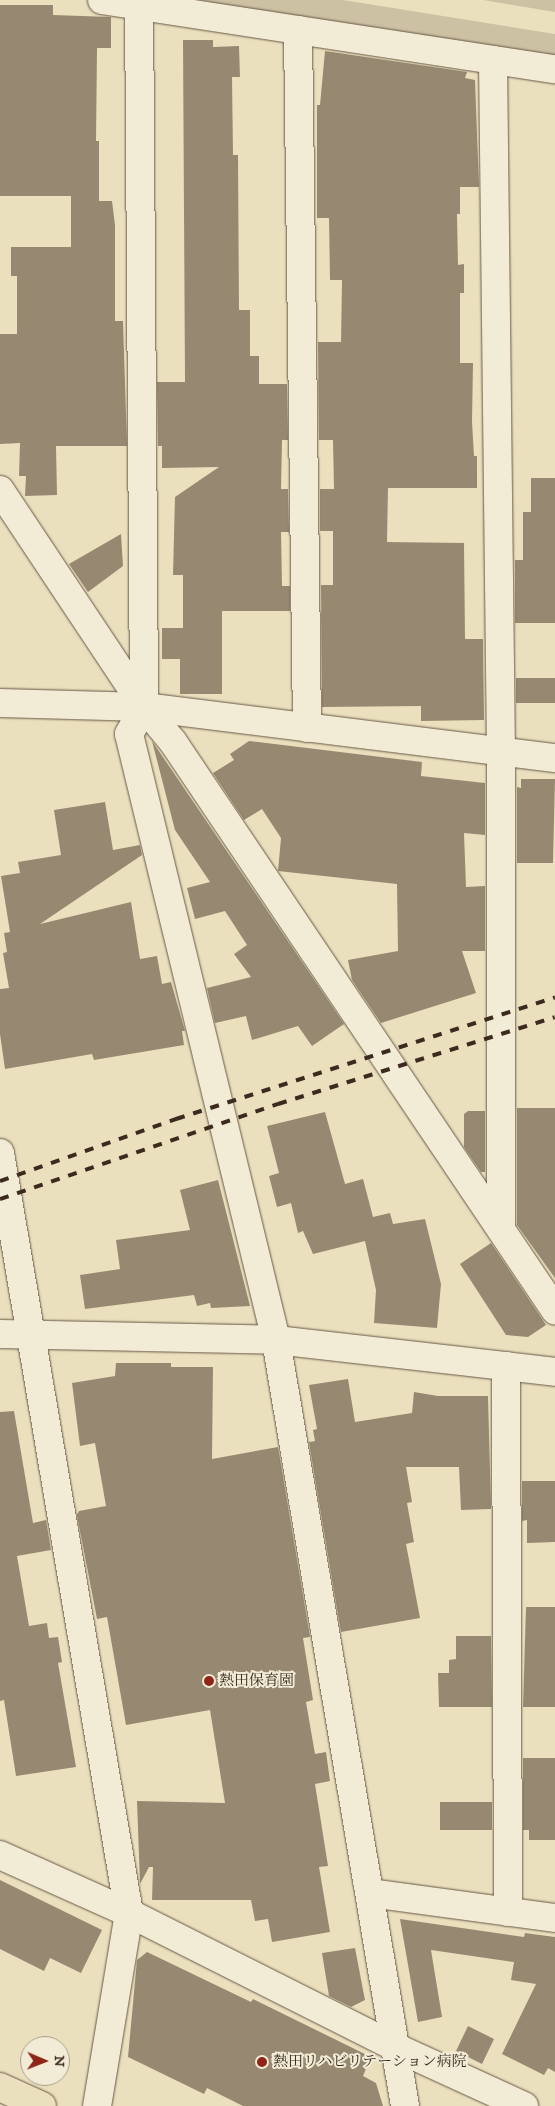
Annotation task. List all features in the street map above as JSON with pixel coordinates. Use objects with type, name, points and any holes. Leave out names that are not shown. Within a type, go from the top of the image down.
[{"type":"main road","points":[[0,2087],[42,2106]]},
{"type":"street","points":[[102,0],[140,3],[298,30],[555,69]]},
{"type":"street","points":[[140,3],[144,707],[129,734],[276,1340],[405,2106]]},
{"type":"street","points":[[298,30],[307,728]]},
{"type":"street","points":[[493,60],[501,751],[501,1229]]},
{"type":"street","points":[[0,490],[144,707],[173,742],[555,1310]]},
{"type":"street","points":[[0,703],[144,707],[555,758]]},
{"type":"street","points":[[0,1153],[129,1913],[97,2106]]},
{"type":"street","points":[[0,1334],[276,1340],[555,1372]]},
{"type":"street","points":[[506,1366],[508,1912]]},
{"type":"street","points":[[0,1855],[129,1913],[395,2047],[524,2106]]},
{"type":"street","points":[[370,1893],[555,1918]]},
{"type":"shaded area","points":[[158,0],[343,0],[555,34],[555,59]]},
{"type":"shaded area","points":[[483,0],[555,0],[555,12]]},
{"type":"building","points":[[0,5],[53,5],[53,15],[111,17],[111,48],[97,48],[96,141],[99,141],[99,201],[112,201],[115,225],[115,321],[123,321],[127,446],[56,446],[57,495],[25,496],[26,476],[19,476],[20,443],[0,444],[0,334],[17,334],[17,276],[11,276],[11,247],[71,247],[71,196],[0,196]]},
{"type":"building","points":[[183,40],[213,40],[213,47],[239,46],[240,77],[232,77],[233,155],[238,155],[239,310],[250,310],[250,356],[259,356],[259,384],[287,384],[288,440],[282,440],[281,489],[288,489],[289,532],[281,532],[282,586],[290,586],[290,611],[222,611],[222,694],[180,694],[180,659],[162,659],[162,628],[183,628],[183,575],[173,575],[175,497],[219,467],[162,468],[162,446],[158,446],[157,382],[185,382]]},
{"type":"building","points":[[325,51],[467,72],[465,78],[475,80],[479,187],[460,187],[460,214],[457,214],[458,265],[464,264],[464,293],[460,293],[460,363],[473,363],[472,422],[474,456],[477,456],[477,488],[388,488],[387,542],[464,543],[465,639],[483,639],[484,720],[421,721],[421,706],[322,707],[321,585],[333,585],[333,531],[320,531],[320,489],[334,489],[333,440],[319,440],[318,342],[341,342],[342,280],[330,280],[329,218],[317,218],[317,105],[320,105]]},
{"type":"building","points":[[531,478],[555,478],[555,623],[515,623],[515,560],[523,560],[523,512],[531,512]]},
{"type":"building","points":[[121,534],[123,566],[88,592],[69,564]]},
{"type":"building","points":[[516,678],[555,678],[555,703],[516,703]]},
{"type":"building","points":[[152,741],[344,1024],[312,1046],[298,1026],[252,1040],[246,1016],[215,1023],[207,988],[251,977],[234,954],[247,945],[225,911],[195,919],[187,888],[210,882],[175,830]]},
{"type":"building","points":[[249,741],[422,762],[421,776],[485,783],[485,835],[464,833],[466,887],[485,886],[485,951],[462,951],[476,993],[381,1023],[352,980],[348,960],[398,951],[397,884],[278,871],[281,838],[262,809],[244,820],[213,773],[234,760],[230,754]]},
{"type":"building","points":[[521,779],[555,779],[553,863],[517,863],[517,787],[521,788]]},
{"type":"building","points":[[105,802],[113,850],[140,845],[142,855],[40,924],[131,902],[140,959],[157,956],[162,984],[171,982],[185,1031],[182,1031],[184,1045],[94,1060],[92,1054],[5,1069],[0,1034],[0,989],[9,988],[3,953],[7,952],[4,933],[10,932],[1,876],[20,873],[18,862],[61,855],[54,810]]},
{"type":"building","points":[[517,1108],[555,1108],[555,1278],[517,1225]]},
{"type":"building","points":[[468,1111],[485,1111],[485,1172],[481,1172],[464,1147],[464,1114]]},
{"type":"building","points":[[325,1112],[345,1184],[363,1179],[373,1217],[390,1213],[393,1224],[425,1219],[441,1284],[437,1328],[374,1323],[376,1290],[365,1241],[313,1254],[303,1231],[298,1233],[291,1203],[277,1207],[269,1176],[279,1173],[267,1126]]},
{"type":"building","points":[[218,1180],[250,1306],[211,1308],[210,1303],[197,1306],[194,1295],[85,1309],[80,1275],[120,1269],[116,1240],[190,1230],[180,1190]]},
{"type":"building","points":[[491,1243],[546,1325],[528,1337],[506,1335],[460,1264]]},
{"type":"building","points":[[116,1363],[171,1363],[171,1367],[213,1367],[212,1459],[278,1447],[310,1637],[303,1638],[313,1700],[306,1702],[315,1754],[326,1752],[330,1781],[315,1784],[328,1866],[319,1867],[330,1932],[272,1942],[268,1919],[255,1921],[251,1900],[152,1900],[153,1867],[149,1867],[140,1884],[137,1801],[225,1803],[210,1710],[126,1725],[107,1617],[97,1619],[77,1515],[79,1511],[106,1506],[95,1443],[80,1446],[72,1383],[115,1376]]},
{"type":"building","points":[[348,1379],[355,1422],[412,1413],[414,1392],[438,1396],[488,1396],[491,1509],[461,1510],[459,1467],[406,1467],[412,1502],[407,1503],[414,1542],[406,1544],[420,1618],[341,1632],[309,1442],[315,1441],[313,1430],[317,1429],[309,1385]]},
{"type":"building","points":[[14,1411],[33,1523],[46,1520],[51,1550],[17,1556],[29,1626],[47,1623],[49,1638],[58,1637],[62,1662],[58,1663],[76,1767],[16,1776],[4,1700],[0,1701],[0,1412]]},
{"type":"building","points":[[522,1481],[555,1481],[555,1542],[527,1543],[527,1520],[522,1521]]},
{"type":"building","points":[[526,1607],[555,1607],[555,1707],[523,1707]]},
{"type":"building","points":[[456,1636],[491,1636],[492,1707],[439,1707],[438,1673],[449,1673],[449,1660],[456,1659]]},
{"type":"building","points":[[523,1758],[555,1758],[555,1840],[529,1840],[529,1830],[523,1830]]},
{"type":"building","points":[[440,1802],[492,1802],[492,1830],[440,1830]]},
{"type":"building","points":[[0,1880],[102,1930],[81,1973],[50,1958],[44,1971],[0,1949]]},
{"type":"building","points":[[400,1919],[524,1937],[525,1933],[555,1937],[555,2072],[548,2068],[544,2075],[502,2054],[536,1984],[511,1980],[514,1962],[431,1950],[442,2017],[418,2022]]},
{"type":"building","points":[[355,1948],[365,2000],[351,2007],[329,1996],[322,1953]]},
{"type":"building","points":[[147,1952],[251,2002],[253,1999],[371,2057],[363,2076],[376,2083],[383,2106],[243,2106],[207,2088],[204,2094],[128,2057],[137,1960]]},
{"type":"building","points":[[468,2026],[494,2039],[482,2064],[456,2051]]},
{"type":"railway","points":[[0,1181],[176,1119],[555,997]]},
{"type":"railway","points":[[0,1199],[278,1104],[555,1017]]},
{"type":"place","name":"熱田保育園","points":[[209,1681]]},
{"type":"place","name":"熱田リハビリテーション病院","points":[[262,2062]]}]
